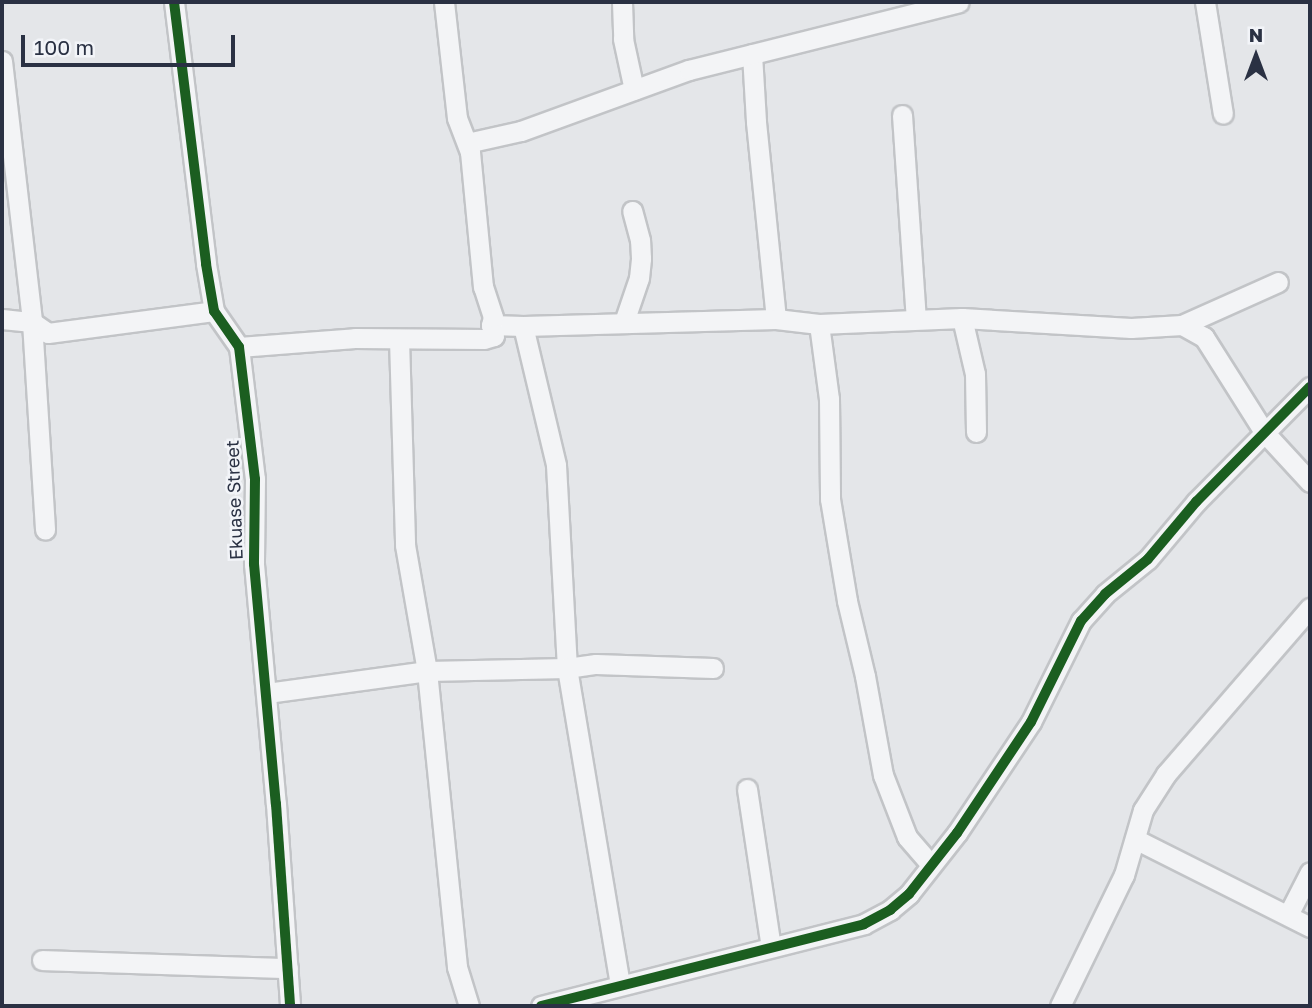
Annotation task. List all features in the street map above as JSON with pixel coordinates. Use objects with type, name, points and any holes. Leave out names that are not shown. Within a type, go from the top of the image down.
[{"type":"street","name":"Ekuase Street","points":[[174,2],[214,311],[239,347],[255,479],[254,564],[267,693],[290,1006]]},
{"type":"street","points":[[239,347],[355,338],[484,339],[494,336],[491,325],[493,317],[483,287],[467,143],[457,118],[444,2]]},
{"type":"street","points":[[622,2],[623,39],[634,90]]},
{"type":"street","points":[[467,143],[521,131],[689,70],[917,6],[959,2]]},
{"type":"street","points":[[1205,2],[1223,114]]},
{"type":"street","points":[[752,54],[756,122],[776,319]]},
{"type":"street","points":[[2,61],[32,322],[45,530]]},
{"type":"street","points":[[902,115],[916,319]]},
{"type":"street","points":[[624,323],[639,278],[640,240],[632,211]]},
{"type":"street","points":[[491,325],[523,327],[776,319],[819,324],[962,318],[1131,328],[1182,325],[1278,282]]},
{"type":"street","points":[[2,318],[32,322],[48,333],[214,311]]},
{"type":"street","points":[[962,318],[975,373],[976,432]]},
{"type":"street","points":[[819,324],[829,399],[830,499],[847,601],[865,676],[883,775],[907,837],[932,865]]},
{"type":"street","points":[[1182,325],[1203,337],[1264,432],[1310,482]]},
{"type":"street","points":[[523,327],[556,465],[567,668],[620,985]]},
{"type":"street","points":[[399,339],[405,545],[427,671],[457,967],[469,1006]]},
{"type":"street","points":[[541,1006],[601,998],[620,985],[864,924],[891,910],[957,833],[1031,722],[1081,621],[1105,594],[1148,559],[1196,502],[1310,387]]},
{"type":"street","points":[[1060,1006],[1124,876],[1143,810],[1166,774],[1310,608]]},
{"type":"street","points":[[267,693],[427,671],[567,668],[596,664],[713,668]]},
{"type":"street","points":[[747,789],[771,947]]},
{"type":"street","points":[[1135,839],[1310,927]]},
{"type":"street","points":[[1288,915],[1310,872]]},
{"type":"street","points":[[42,960],[288,968]]},
{"type":"cycle path","points":[[174,2],[206,264],[214,311],[239,347],[255,479],[254,564],[276,804],[290,1006]]},
{"type":"cycle path","points":[[541,1006],[864,924],[890,910],[909,894],[957,833],[1031,722],[1081,621],[1105,594],[1148,559],[1196,502],[1310,387]]}]
